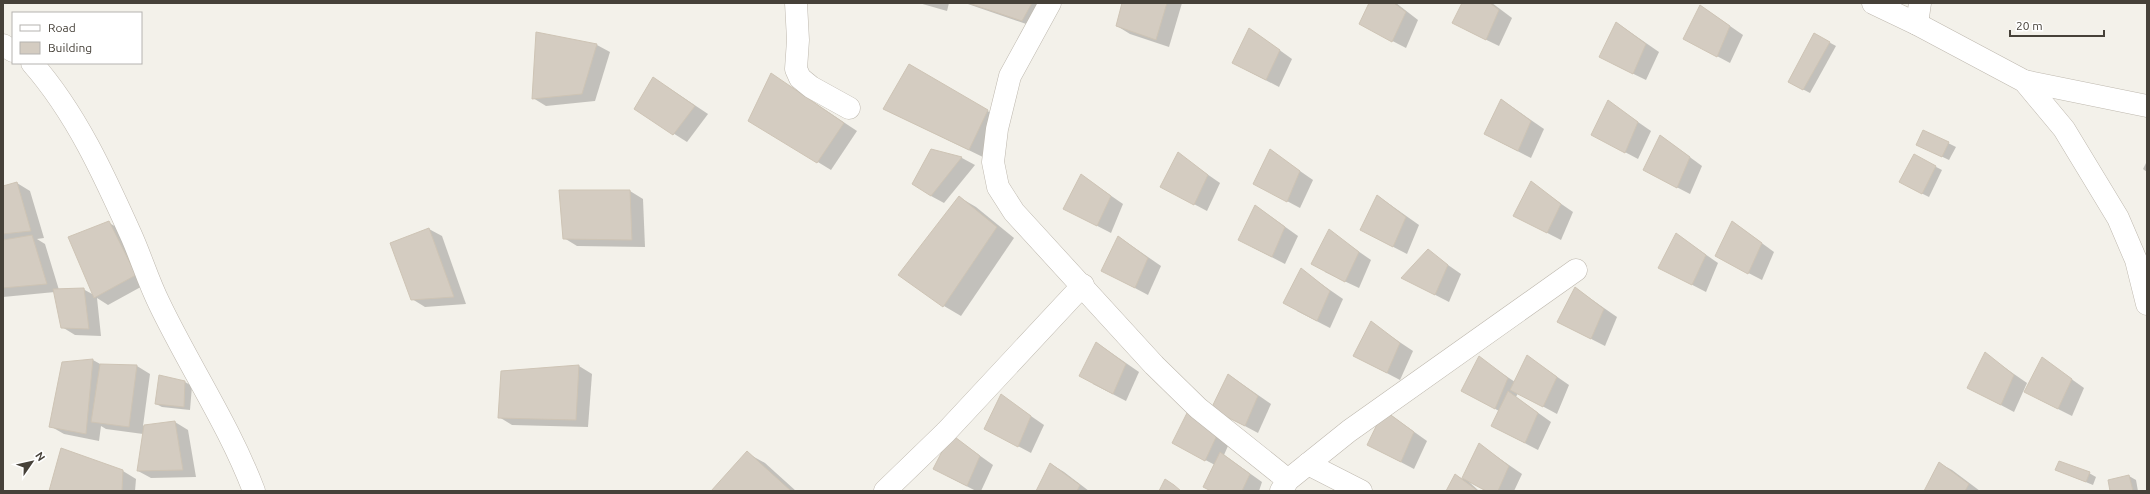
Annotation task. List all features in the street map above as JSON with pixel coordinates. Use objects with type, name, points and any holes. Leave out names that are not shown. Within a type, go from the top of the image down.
[{"type":"street","points":[[796,3],[798,40],[796,69],[800,78],[811,87],[849,108]]},
{"type":"street","points":[[1050,3],[1010,76],[997,129],[993,162],[998,187],[1014,212],[1083,285],[1154,365],[1198,408],[1284,485],[1361,422],[1576,270]]},
{"type":"street","points":[[1873,3],[1918,13],[2024,81],[2064,129],[2118,218],[2136,260],[2147,304]]},
{"type":"street","points":[[3,45],[12,50]]},
{"type":"street","points":[[33,64],[58,94],[82,134],[131,235],[158,300],[184,354],[218,411],[239,451],[254,491]]},
{"type":"street","points":[[2024,81],[2147,106]]},
{"type":"street","points":[[885,491],[946,432],[1083,285]]},
{"type":"street","points":[[1308,464],[1361,491]]},
{"type":"building","points":[[968,3],[1032,3],[1022,21]]},
{"type":"building","points":[[1122,3],[1167,3],[1156,40],[1116,26]]},
{"type":"building","points":[[1369,3],[1394,3],[1406,12],[1392,42],[1359,24]]},
{"type":"building","points":[[1462,3],[1490,3],[1499,10],[1486,40],[1452,23]]},
{"type":"building","points":[[1700,5],[1730,26],[1717,57],[1683,39]]},
{"type":"building","points":[[1616,22],[1646,44],[1633,74],[1599,57]]},
{"type":"building","points":[[1249,28],[1280,50],[1266,80],[1232,63]]},
{"type":"building","points":[[536,32],[597,44],[582,94],[532,99]]},
{"type":"building","points":[[1814,33],[1830,42],[1803,90],[1788,82]]},
{"type":"building","points":[[909,64],[988,110],[969,150],[883,109]]},
{"type":"building","points":[[771,73],[844,123],[817,163],[748,121]]},
{"type":"building","points":[[653,77],[695,106],[673,135],[634,109]]},
{"type":"building","points":[[1501,99],[1531,121],[1518,151],[1484,134]]},
{"type":"building","points":[[1608,100],[1638,122],[1625,153],[1591,135]]},
{"type":"building","points":[[1923,130],[1949,142],[1942,157],[1916,145]]},
{"type":"building","points":[[1660,135],[1690,157],[1677,188],[1643,170]]},
{"type":"building","points":[[931,149],[962,157],[931,196],[912,184]]},
{"type":"building","points":[[1270,149],[1300,171],[1287,202],[1253,184]]},
{"type":"building","points":[[1178,152],[1208,175],[1194,205],[1160,187]]},
{"type":"building","points":[[1914,154],[1936,166],[1922,194],[1899,182]]},
{"type":"building","points":[[1081,174],[1111,196],[1097,226],[1063,209]]},
{"type":"building","points":[[1531,181],[1561,204],[1547,233],[1513,216]]},
{"type":"building","points":[[17,182],[31,231],[3,234],[3,186]]},
{"type":"building","points":[[559,190],[630,190],[632,240],[563,239]]},
{"type":"building","points":[[1377,195],[1406,217],[1393,247],[1360,230]]},
{"type":"building","points":[[959,196],[997,227],[943,307],[898,275]]},
{"type":"building","points":[[1255,205],[1285,227],[1272,257],[1238,240]]},
{"type":"building","points":[[109,221],[136,275],[94,298],[68,237]]},
{"type":"building","points":[[1732,221],[1762,243],[1748,274],[1715,256]]},
{"type":"building","points":[[429,228],[454,297],[411,300],[390,243]]},
{"type":"building","points":[[1329,229],[1359,252],[1345,282],[1311,264]]},
{"type":"building","points":[[1676,233],[1706,255],[1692,285],[1658,268]]},
{"type":"building","points":[[32,235],[47,284],[3,288],[3,240]]},
{"type":"building","points":[[1118,236],[1148,258],[1135,288],[1101,271]]},
{"type":"building","points":[[1428,249],[1448,265],[1435,295],[1401,278]]},
{"type":"building","points":[[1301,268],[1330,291],[1317,321],[1283,303]]},
{"type":"building","points":[[1575,287],[1604,309],[1591,339],[1557,322]]},
{"type":"building","points":[[84,288],[89,329],[61,328],[53,289]]},
{"type":"building","points":[[1371,321],[1400,343],[1387,373],[1353,356]]},
{"type":"building","points":[[1096,342],[1126,364],[1113,394],[1079,376]]},
{"type":"building","points":[[1985,352],[2014,375],[2001,405],[1967,388]]},
{"type":"building","points":[[1527,355],[1557,377],[1543,407],[1510,390]]},
{"type":"building","points":[[1479,356],[1508,378],[1495,409],[1461,391]]},
{"type":"building","points":[[2042,357],[2072,379],[2058,409],[2024,392]]},
{"type":"building","points":[[93,359],[86,434],[49,427],[62,362]]},
{"type":"building","points":[[100,364],[137,365],[129,427],[91,422]]},
{"type":"building","points":[[579,365],[576,420],[498,418],[501,371]]},
{"type":"building","points":[[1228,374],[1258,396],[1245,426],[1211,409]]},
{"type":"building","points":[[159,375],[185,381],[184,407],[155,404]]},
{"type":"building","points":[[1508,391],[1538,413],[1525,443],[1491,426]]},
{"type":"building","points":[[1001,394],[1031,416],[1018,447],[984,429]]},
{"type":"building","points":[[1189,409],[1219,431],[1205,461],[1172,443]]},
{"type":"building","points":[[1384,410],[1414,432],[1401,462],[1367,445]]},
{"type":"building","points":[[175,421],[183,470],[137,471],[144,425]]},
{"type":"building","points":[[951,434],[980,456],[967,486],[933,469]]},
{"type":"building","points":[[1479,443],[1509,466],[1498,491],[1486,491],[1462,478]]},
{"type":"building","points":[[61,448],[123,470],[122,491],[49,491]]},
{"type":"building","points":[[747,451],[791,491],[711,491]]},
{"type":"building","points":[[1220,452],[1250,474],[1242,491],[1211,491],[1203,487]]},
{"type":"building","points":[[2059,461],[2090,472],[2086,482],[2055,470]]},
{"type":"building","points":[[1939,462],[1969,484],[1965,491],[1924,491]]},
{"type":"building","points":[[1050,463],[1080,485],[1077,491],[1036,491]]},
{"type":"building","points":[[1455,474],[1463,480],[1478,491],[1446,491]]},
{"type":"building","points":[[2129,475],[2133,491],[2110,491],[2108,480]]},
{"type":"building","points":[[1165,479],[1174,485],[1181,491],[1159,491]]}]
